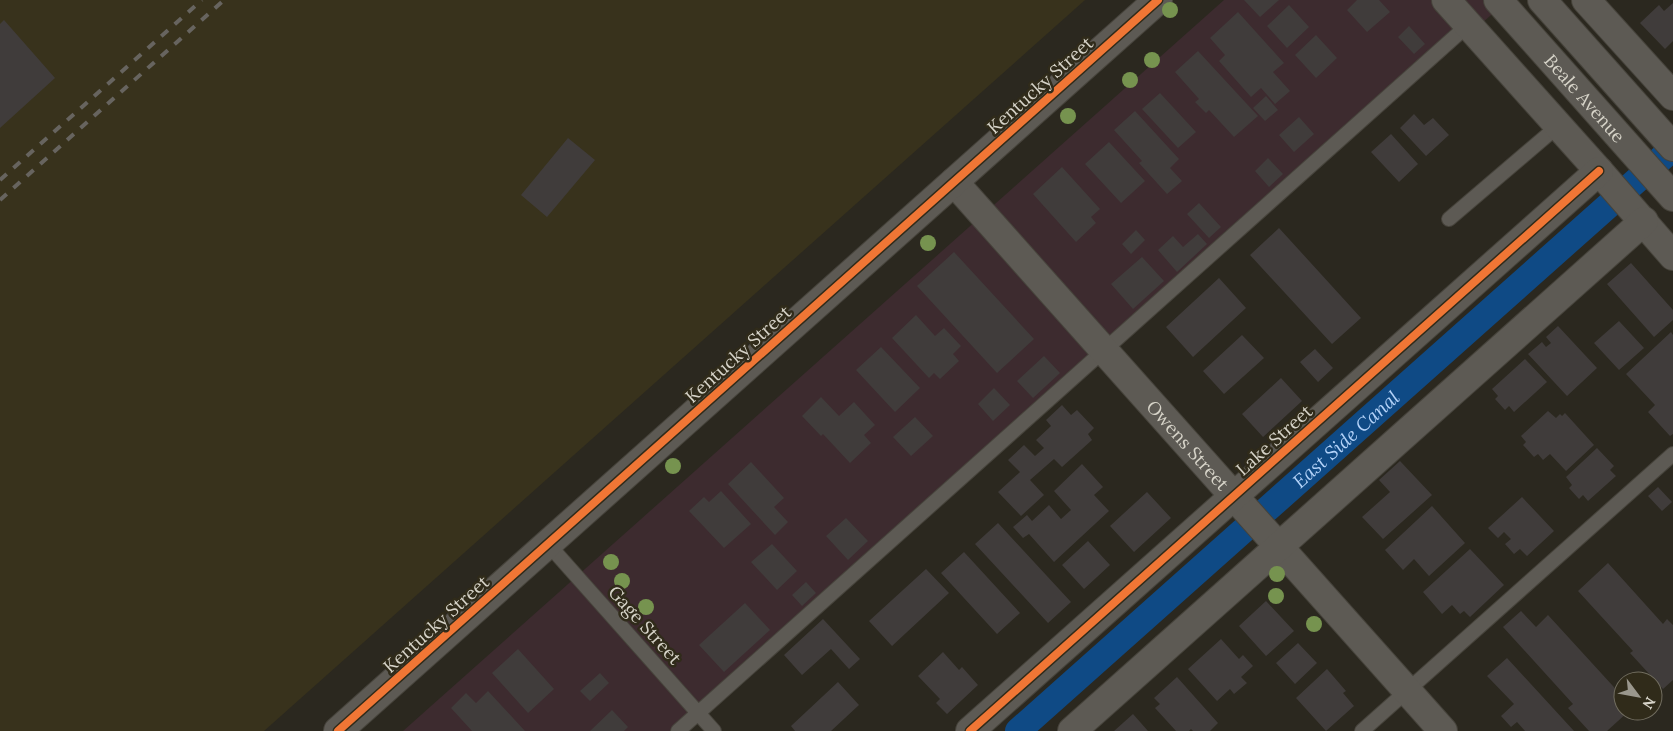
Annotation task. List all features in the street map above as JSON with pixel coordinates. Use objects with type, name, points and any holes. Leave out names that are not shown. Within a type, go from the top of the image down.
[{"type":"street","name":"Kentucky Street","points":[[338,731],[1158,0]]},
{"type":"street","points":[[1446,0],[1644,221],[1673,256]]},
{"type":"street","name":"Beale Avenue","points":[[1498,0],[1673,197]]},
{"type":"street","name":"Beale Avenue","points":[[1542,0],[1673,147]]},
{"type":"street","points":[[1586,0],[1673,96]]},
{"type":"street","name":"Lake Street","points":[[970,731],[1599,171]]},
{"type":"street","name":"Owens Street","points":[[954,182],[1443,731]]},
{"type":"street","points":[[1072,731],[1644,221]]},
{"type":"lane","points":[[678,731],[1468,25]]},
{"type":"lane","points":[[1449,219],[1558,126]]},
{"type":"lane","points":[[1362,731],[1673,454]]},
{"type":"lane","name":"Gage Street","points":[[548,544],[714,731]]},
{"type":"shaded area","points":[[0,0],[1085,0],[264,731],[0,731]]},
{"type":"shaded area","points":[[1224,0],[1508,0],[684,731],[403,731]]},
{"type":"building","points":[[1244,0],[1279,0],[1260,17]]},
{"type":"building","points":[[1357,0],[1379,0],[1390,12],[1367,32],[1347,10]]},
{"type":"building","points":[[1673,3],[1673,41],[1665,49],[1640,23],[1659,5],[1664,11]]},
{"type":"building","points":[[1289,5],[1309,27],[1287,48],[1267,26]]},
{"type":"building","points":[[1238,12],[1284,63],[1273,72],[1290,91],[1275,104],[1261,88],[1251,97],[1219,61],[1225,55],[1210,38]]},
{"type":"building","points":[[4,20],[55,78],[0,128],[0,24]]},
{"type":"building","points":[[1409,26],[1425,44],[1414,54],[1398,37]]},
{"type":"building","points":[[1316,35],[1337,58],[1316,78],[1295,55]]},
{"type":"building","points":[[1198,51],[1258,116],[1234,137],[1209,110],[1206,113],[1195,102],[1199,99],[1175,72]]},
{"type":"building","points":[[1160,93],[1196,132],[1178,148],[1142,109]]},
{"type":"building","points":[[1266,96],[1278,110],[1265,121],[1253,108]]},
{"type":"building","points":[[1135,111],[1179,159],[1170,168],[1182,181],[1167,194],[1139,163],[1142,161],[1114,130]]},
{"type":"building","points":[[1414,114],[1424,125],[1433,118],[1449,135],[1426,156],[1400,128]]},
{"type":"building","points":[[1299,117],[1314,134],[1294,152],[1279,135]]},
{"type":"building","points":[[1391,134],[1418,164],[1399,182],[1371,152]]},
{"type":"building","points":[[568,138],[595,160],[547,217],[521,195]]},
{"type":"building","points":[[1109,142],[1145,181],[1121,203],[1085,164]]},
{"type":"building","points":[[1268,158],[1283,174],[1269,187],[1255,171]]},
{"type":"building","points":[[1062,167],[1100,209],[1091,217],[1096,223],[1076,242],[1033,194]]},
{"type":"building","points":[[1199,203],[1221,227],[1209,238],[1187,214]]},
{"type":"building","points":[[1279,228],[1361,318],[1332,344],[1250,255]]},
{"type":"building","points":[[1136,230],[1145,240],[1131,254],[1122,244]]},
{"type":"building","points":[[1198,234],[1207,244],[1177,272],[1158,250],[1173,236],[1183,247]]},
{"type":"building","points":[[954,252],[1034,339],[997,373],[917,286]]},
{"type":"building","points":[[1142,257],[1164,281],[1133,309],[1111,284]]},
{"type":"building","points":[[1631,263],[1673,310],[1673,320],[1654,337],[1607,284]]},
{"type":"building","points":[[1219,278],[1246,308],[1193,357],[1166,327]]},
{"type":"building","points":[[916,315],[935,336],[944,328],[961,346],[953,354],[959,361],[940,379],[934,373],[929,378],[892,338]]},
{"type":"building","points":[[1619,321],[1644,348],[1619,370],[1594,343]]},
{"type":"building","points":[[1558,326],[1597,368],[1567,396],[1528,354],[1542,342],[1546,347],[1551,343],[1546,337]]},
{"type":"building","points":[[1671,332],[1673,335],[1673,434],[1670,436],[1648,412],[1655,405],[1626,374]]},
{"type":"building","points":[[1242,335],[1264,358],[1224,394],[1203,371]]},
{"type":"building","points":[[881,347],[920,388],[895,412],[856,370]]},
{"type":"building","points":[[1315,349],[1333,368],[1318,382],[1300,362]]},
{"type":"building","points":[[1044,356],[1060,373],[1033,398],[1017,381]]},
{"type":"building","points":[[1525,359],[1547,382],[1514,412],[1509,406],[1505,410],[1495,399],[1498,396],[1492,389]]},
{"type":"building","points":[[1281,378],[1302,401],[1263,437],[1242,414]]},
{"type":"building","points":[[994,388],[1010,405],[993,421],[978,404]]},
{"type":"building","points":[[821,397],[839,416],[854,402],[875,425],[864,435],[871,443],[850,463],[823,434],[821,436],[802,416]]},
{"type":"building","points":[[1062,405],[1071,415],[1077,410],[1094,428],[1088,434],[1092,440],[1062,467],[1054,459],[1030,480],[1044,495],[1021,516],[998,492],[1020,472],[1008,460],[1024,445],[1035,456],[1044,448],[1036,440],[1051,426],[1046,420]]},
{"type":"building","points":[[1548,411],[1556,418],[1560,414],[1562,416],[1565,413],[1594,445],[1566,471],[1550,454],[1543,460],[1538,454],[1534,457],[1523,445],[1526,442],[1521,436]]},
{"type":"building","points":[[915,417],[933,436],[911,456],[893,437]]},
{"type":"building","points":[[1597,448],[1614,466],[1610,470],[1616,476],[1588,501],[1583,495],[1579,499],[1569,488],[1572,485],[1566,477]]},
{"type":"building","points":[[1400,461],[1432,495],[1383,539],[1362,517],[1390,492],[1379,480]]},
{"type":"building","points":[[751,462],[784,498],[774,507],[788,522],[775,535],[728,484]]},
{"type":"building","points":[[1082,464],[1103,487],[1094,495],[1109,511],[1054,562],[1029,534],[1023,538],[1013,527],[1027,515],[1032,521],[1049,505],[1061,519],[1071,510],[1054,491]]},
{"type":"building","points":[[1658,487],[1672,502],[1662,511],[1648,496]]},
{"type":"building","points":[[721,491],[751,524],[724,548],[689,511],[704,497],[709,502]]},
{"type":"building","points":[[1147,492],[1171,518],[1134,552],[1110,526]]},
{"type":"building","points":[[1522,497],[1554,531],[1527,556],[1520,549],[1514,554],[1505,544],[1511,539],[1504,532],[1498,538],[1488,528]]},
{"type":"building","points":[[1432,506],[1465,543],[1429,576],[1414,559],[1403,570],[1385,550]]},
{"type":"building","points":[[846,518],[868,541],[848,560],[826,536]]},
{"type":"building","points":[[998,523],[1071,602],[1048,623],[975,544]]},
{"type":"building","points":[[1088,541],[1110,565],[1084,589],[1062,565]]},
{"type":"building","points":[[772,544],[797,571],[777,590],[751,562]]},
{"type":"building","points":[[1470,549],[1504,585],[1470,617],[1464,611],[1460,614],[1452,605],[1442,614],[1423,592]]},
{"type":"building","points":[[964,552],[1020,613],[997,634],[941,573]]},
{"type":"building","points":[[1608,563],[1663,624],[1667,619],[1673,625],[1673,680],[1663,689],[1663,671],[1646,671],[1630,653],[1633,651],[1578,591]]},
{"type":"building","points":[[926,569],[949,593],[892,646],[869,621]]},
{"type":"building","points":[[806,582],[816,593],[802,606],[792,595]]},
{"type":"building","points":[[1266,601],[1294,631],[1266,656],[1239,626]]},
{"type":"building","points":[[745,603],[770,630],[724,672],[699,645]]},
{"type":"building","points":[[1521,611],[1536,627],[1548,615],[1613,686],[1613,721],[1618,721],[1607,731],[1589,731],[1568,708],[1573,704],[1503,627]]},
{"type":"building","points":[[823,619],[860,659],[849,669],[831,649],[802,675],[784,655]]},
{"type":"building","points":[[1221,639],[1239,659],[1243,655],[1253,666],[1241,677],[1247,683],[1234,694],[1230,689],[1217,701],[1188,669]]},
{"type":"building","points":[[1298,643],[1317,663],[1295,684],[1276,663]]},
{"type":"building","points":[[518,649],[554,689],[528,713],[492,673]]},
{"type":"building","points":[[943,652],[959,670],[962,667],[978,685],[947,714],[936,703],[940,699],[918,676]]},
{"type":"building","points":[[1507,658],[1574,731],[1525,731],[1517,722],[1511,727],[1501,716],[1514,704],[1487,676]]},
{"type":"building","points":[[1327,669],[1346,691],[1343,693],[1354,706],[1326,731],[1296,698]]},
{"type":"building","points":[[600,673],[609,683],[590,701],[580,691]]},
{"type":"building","points":[[1177,677],[1218,723],[1210,731],[1193,731],[1191,729],[1189,731],[1176,731],[1155,708],[1160,704],[1154,698]]},
{"type":"building","points":[[838,682],[859,705],[831,731],[795,731],[791,726]]},
{"type":"building","points":[[488,691],[525,731],[472,731],[451,708],[466,693],[476,703]]},
{"type":"building","points":[[612,710],[628,727],[624,731],[590,731]]},
{"type":"building","points":[[1133,714],[1148,731],[1114,731]]},
{"type":"waterway","name":"East Side Canal","points":[[1018,731],[1673,148]]},
{"type":"railway","points":[[0,180],[202,0]]},
{"type":"railway","points":[[0,200],[224,0]]},
{"type":"cycle path","points":[[338,731],[1158,0]]},
{"type":"cycle path","points":[[970,731],[1599,171]]}]
